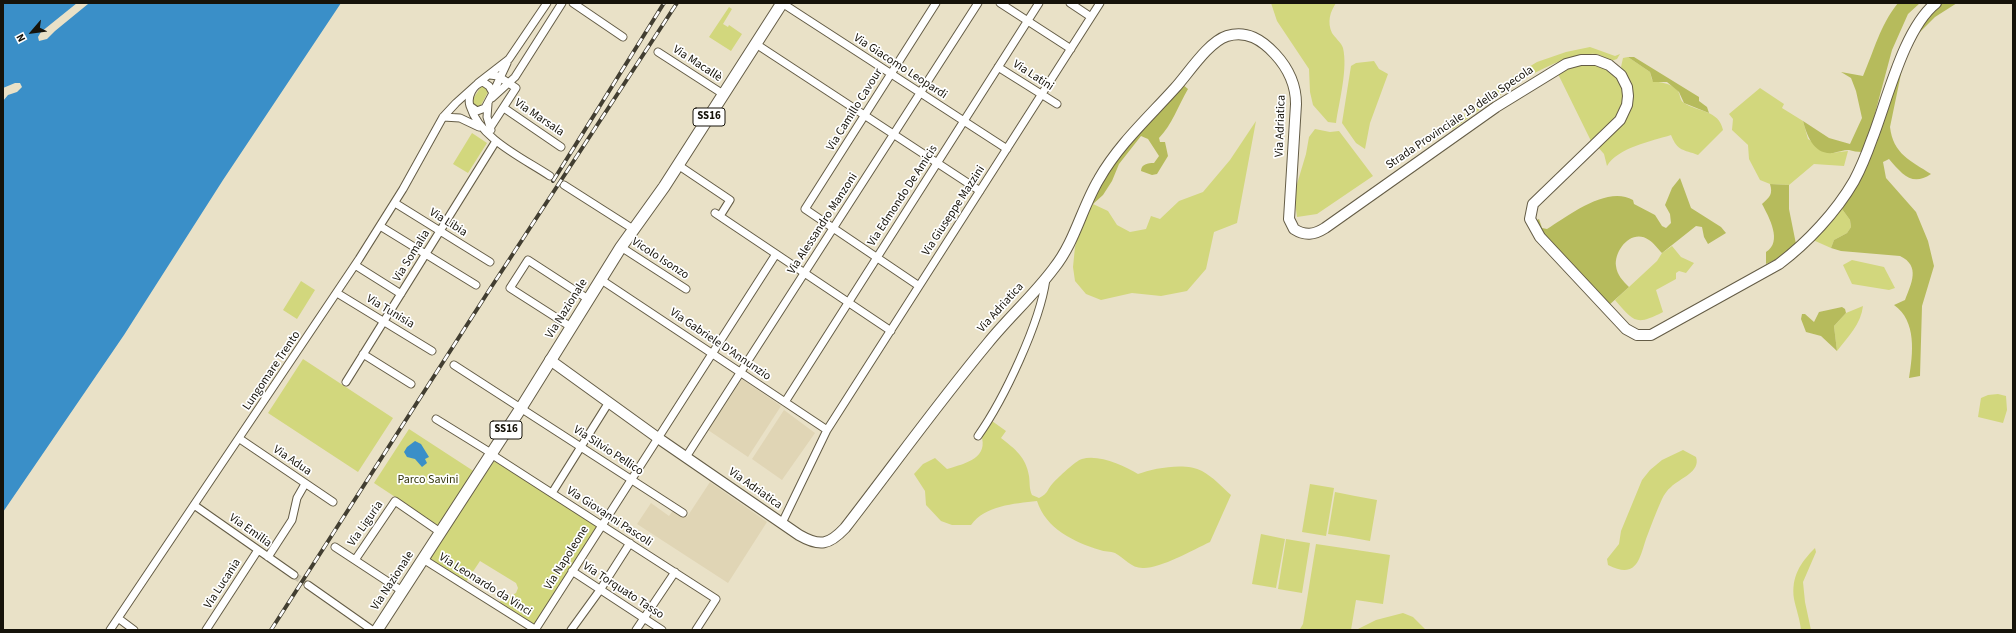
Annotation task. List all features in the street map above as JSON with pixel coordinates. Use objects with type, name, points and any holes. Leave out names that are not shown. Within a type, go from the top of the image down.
[{"type":"main road","name":"Via Nazionale","points":[[377,630],[521,408],[600,279],[678,165],[782,3]]},
{"type":"main road","name":"Strada Provinciale 19 della Specola","points":[[1322,230],[1522,90],[1566,64],[1581,60],[1596,60],[1609,64],[1620,75],[1627,87],[1627,105],[1620,120],[1532,204],[1530,219],[1540,237],[1626,329],[1637,335],[1651,335],[1779,264],[1797,250],[1833,210],[1854,181],[1872,140],[1915,27],[1928,9],[1936,3]]},
{"type":"main road","name":"Via Adriatica","points":[[550,360],[658,438],[799,535],[817,543],[827,542],[839,534],[935,408],[989,341],[1046,279],[1062,257],[1090,194],[1118,150],[1214,44],[1224,37],[1236,34],[1250,35],[1266,45],[1278,57],[1291,78],[1296,93],[1296,104],[1289,219],[1293,227],[1301,233],[1314,234],[1322,230]]},
{"type":"street","points":[[443,117],[484,109],[491,98],[509,59],[547,3]]},
{"type":"street","points":[[485,129],[486,114],[491,98],[515,77],[562,3]]},
{"type":"street","points":[[573,3],[623,37]]},
{"type":"street","name":"Via Giacomo Leopardi","points":[[782,3],[1007,149]]},
{"type":"street","name":"Via Camillo Cavour","points":[[834,228],[805,209],[936,3]]},
{"type":"street","name":"Via Alessandro Manzoni","points":[[686,457],[978,3]]},
{"type":"street","points":[[1000,3],[1071,49]]},
{"type":"street","name":"Via Edmondo De Amicis","points":[[785,402],[1039,3]]},
{"type":"street","points":[[1070,3],[1091,17]]},
{"type":"street","name":"Via Giuseppe Mazzini","points":[[782,523],[828,430],[1100,3]]},
{"type":"street","points":[[756,44],[980,191]]},
{"type":"street","name":"Via Macallè","points":[[658,52],[723,94]]},
{"type":"street","name":"Lungomare Trento","points":[[110,630],[337,293],[395,203],[443,117],[477,84],[509,59]]},
{"type":"street","name":"Via Latini","points":[[998,67],[1057,104]]},
{"type":"street","points":[[485,129],[504,108],[516,89],[515,86],[501,77],[490,75]]},
{"type":"street","points":[[491,98],[488,84],[477,84],[469,96],[473,110],[485,129],[498,142],[550,176]]},
{"type":"street","name":"Via Marsala","points":[[504,108],[562,147]]},
{"type":"street","points":[[443,117],[460,118],[485,129]]},
{"type":"street","name":"Via Somalia","points":[[346,382],[440,231],[498,142]]},
{"type":"street","points":[[678,165],[730,200],[717,214],[891,331]]},
{"type":"street","points":[[564,185],[633,229]]},
{"type":"street","name":"Via Libia","points":[[395,203],[490,262]]},
{"type":"street","points":[[380,226],[476,285]]},
{"type":"street","points":[[834,228],[919,286]]},
{"type":"street","name":"Vicolo Isonzo","points":[[621,247],[686,289]]},
{"type":"street","points":[[658,438],[776,254]]},
{"type":"street","points":[[571,327],[510,288],[528,260],[588,299]]},
{"type":"street","points":[[355,265],[401,294]]},
{"type":"street","name":"Via Gabriele D'Annunzio","points":[[600,279],[828,430]]},
{"type":"street","points":[[978,436],[992,417],[1028,341],[1042,298],[1046,279]]},
{"type":"street","name":"Via Tunisia","points":[[337,293],[432,351]]},
{"type":"street","points":[[364,354],[411,384]]},
{"type":"street","name":"Via Silvio Pellico","points":[[454,365],[683,513]]},
{"type":"street","points":[[552,493],[609,402]]},
{"type":"street","name":"Via Giovanni Pascoli","points":[[436,419],[716,598],[696,630]]},
{"type":"street","name":"Via Napoleone","points":[[535,630],[658,438]]},
{"type":"street","name":"Via Adua","points":[[240,439],[333,502]]},
{"type":"street","points":[[268,557],[292,520],[297,498],[305,484]]},
{"type":"street","name":"Via Liguria","points":[[355,560],[395,502],[440,532]]},
{"type":"street","name":"Via Emilia","points":[[194,505],[294,575]]},
{"type":"street","points":[[572,630],[630,543]]},
{"type":"street","points":[[335,547],[402,591]]},
{"type":"street","name":"Via Lucania","points":[[206,630],[258,550]]},
{"type":"street","name":"Via Leonardo da Vinci","points":[[423,559],[535,630]]},
{"type":"street","name":"Via Torquato Tasso","points":[[572,571],[662,630]]},
{"type":"street","points":[[636,630],[675,572]]},
{"type":"street","points":[[308,585],[372,630]]},
{"type":"street","points":[[118,618],[134,630]]},
{"type":"shaded area","points":[[742,379],[781,406],[748,457],[708,430]]},
{"type":"shaded area","points":[[784,410],[815,433],[782,480],[752,459]]},
{"type":"shaded area","points":[[710,482],[767,522],[728,583],[637,524],[651,503],[669,516],[674,509],[687,517]]},
{"type":"green space","points":[[1271,3],[1336,3],[1329,21],[1330,29],[1343,48],[1344,66],[1336,123],[1328,122],[1313,105],[1310,92],[1309,69],[1277,21]]},
{"type":"green space","points":[[1898,3],[1920,3],[1908,14],[1892,50],[1873,121],[1862,152],[1849,150],[1826,153],[1821,151],[1816,148],[1809,138],[1803,121],[1829,138],[1850,144],[1862,118],[1856,91],[1851,78],[1841,72],[1863,76],[1886,20]]},
{"type":"green space","points":[[1938,3],[1957,3],[1935,17],[1914,38]]},
{"type":"green space","points":[[729,7],[732,9],[723,24],[728,27],[729,25],[742,34],[731,51],[709,37]]},
{"type":"green space","points":[[1590,47],[1615,56],[1620,54],[1617,59],[1611,61],[1599,55],[1591,54],[1573,57],[1554,64],[1536,72],[1518,83],[1453,129],[1446,129],[1514,76],[1537,62],[1566,52]]},
{"type":"green space","points":[[1628,57],[1650,72],[1652,80],[1674,87],[1684,103],[1713,115],[1721,123],[1723,130],[1698,155],[1685,151],[1679,147],[1671,135],[1627,150],[1619,154],[1607,166],[1604,154],[1597,146],[1616,128],[1628,112],[1631,103],[1631,93],[1628,81],[1621,67],[1623,58]]},
{"type":"green space","points":[[1628,57],[1634,57],[1699,97],[1699,101],[1707,107],[1709,113],[1684,103],[1679,92],[1667,82],[1653,82],[1650,72]]},
{"type":"green space","points":[[1374,61],[1379,69],[1388,74],[1370,123],[1365,149],[1356,143],[1342,123],[1351,66],[1356,63]]},
{"type":"green space","points":[[1591,64],[1599,66],[1614,75],[1619,81],[1624,96],[1623,104],[1619,113],[1606,128],[1591,141],[1557,72],[1568,68]]},
{"type":"green space","points":[[1902,69],[1890,127],[1892,136],[1895,144],[1904,156],[1931,174],[1924,178],[1913,179],[1898,170],[1889,159],[1883,162],[1886,178],[1916,212],[1928,241],[1934,266],[1922,306],[1920,376],[1909,378],[1912,359],[1912,338],[1907,320],[1894,305],[1905,300],[1910,288],[1913,276],[1910,265],[1900,256],[1841,251],[1831,248],[1834,240],[1847,233],[1851,227],[1850,220],[1842,209],[1864,172]]},
{"type":"green space","points":[[1182,84],[1188,89],[1164,133],[1159,138],[1160,142],[1165,142],[1168,156],[1157,174],[1152,175],[1141,171],[1144,165],[1154,163],[1159,156],[1148,139],[1141,136],[1119,164],[1112,181],[1103,195],[1093,204],[1088,201],[1108,165]]},
{"type":"green space","points":[[483,86],[487,87],[488,92],[481,105],[477,107],[473,105],[473,99]]},
{"type":"green space","points":[[1760,88],[1784,104],[1782,108],[1803,121],[1808,139],[1831,153],[1848,151],[1844,166],[1814,164],[1789,185],[1770,184],[1760,180],[1749,159],[1748,145],[1732,130],[1733,119],[1729,114]]},
{"type":"green space","points":[[1256,121],[1237,223],[1214,232],[1206,269],[1187,291],[1161,296],[1132,293],[1101,300],[1086,294],[1075,281],[1073,267],[1075,247],[1082,223],[1093,204],[1108,211],[1117,225],[1130,232],[1146,229],[1151,216],[1160,219],[1179,201],[1203,192],[1230,160]]},
{"type":"green space","points":[[1315,129],[1330,132],[1339,131],[1373,176],[1317,214],[1297,217],[1294,194],[1306,154],[1309,137]]},
{"type":"green space","points":[[472,133],[487,143],[468,173],[453,164]]},
{"type":"green space","points":[[1680,178],[1691,208],[1721,227],[1726,233],[1708,244],[1704,237],[1702,227],[1696,226],[1662,253],[1651,241],[1643,237],[1636,237],[1625,242],[1618,254],[1616,266],[1619,275],[1629,287],[1608,306],[1533,222],[1539,219],[1542,228],[1547,229],[1588,204],[1612,196],[1623,196],[1633,200],[1634,204],[1655,215],[1662,226],[1666,228],[1671,223],[1670,214],[1665,205],[1672,188]]},
{"type":"green space","points":[[1770,184],[1789,185],[1789,209],[1796,244],[1777,259],[1766,264],[1766,252],[1771,248],[1774,242],[1774,236],[1771,222],[1762,204],[1770,195]]},
{"type":"green space","points":[[1842,209],[1850,220],[1851,227],[1847,233],[1834,240],[1831,248],[1813,240]]},
{"type":"green space","points":[[1672,246],[1681,257],[1694,263],[1686,273],[1679,271],[1676,273],[1676,279],[1656,290],[1663,312],[1647,319],[1636,320],[1631,317],[1615,300],[1657,261],[1662,253]]},
{"type":"green space","points":[[1852,260],[1884,267],[1895,288],[1889,290],[1852,284],[1843,265]]},
{"type":"green space","points":[[301,281],[315,290],[297,319],[283,310]]},
{"type":"green space","points":[[1863,306],[1860,319],[1850,335],[1837,351],[1834,326],[1846,313]]},
{"type":"green space","points":[[1842,307],[1845,309],[1846,313],[1834,326],[1837,351],[1821,336],[1806,332],[1801,319],[1802,314],[1805,314],[1814,322],[1819,312]]},
{"type":"green space","points":[[303,359],[393,418],[358,472],[268,413]]},
{"type":"green space","points":[[1998,394],[2006,396],[2007,410],[2003,423],[1978,417],[1981,398],[1988,395]]},
{"type":"green space","points":[[992,421],[1006,431],[1001,438],[1023,459],[1028,469],[1030,490],[1032,495],[1039,498],[1046,493],[1051,485],[1071,466],[1079,460],[1089,458],[1103,459],[1138,474],[1152,470],[1179,466],[1195,468],[1210,476],[1231,495],[1210,542],[1168,562],[1144,568],[1132,565],[1115,553],[1090,547],[1062,533],[1047,519],[1041,511],[1037,501],[992,509],[977,518],[971,525],[952,525],[941,521],[926,505],[925,491],[914,474],[923,464],[935,458],[947,469],[969,462],[979,454],[982,449],[983,442],[981,434]]},
{"type":"green space","name":"Parco Savini","points":[[409,429],[475,472],[439,526],[374,483]]},
{"type":"green space","points":[[1683,450],[1696,457],[1697,462],[1695,467],[1693,471],[1670,488],[1665,494],[1635,566],[1625,570],[1617,569],[1608,565],[1607,559],[1619,544],[1621,531],[1642,480],[1650,470],[1662,460]]},
{"type":"green space","points":[[494,461],[599,525],[534,626],[497,603],[516,593],[518,588],[516,583],[480,561],[466,582],[429,560]]},
{"type":"green space","points":[[1310,484],[1334,488],[1326,536],[1302,532]]},
{"type":"green space","points":[[1335,492],[1355,496],[1348,537],[1328,534]]},
{"type":"green space","points":[[1355,496],[1377,500],[1370,541],[1348,537]]},
{"type":"green space","points":[[1261,534],[1285,539],[1276,588],[1252,584]]},
{"type":"green space","points":[[1286,539],[1310,543],[1302,593],[1278,589]]},
{"type":"green space","points":[[1316,544],[1390,555],[1383,604],[1356,600],[1351,630],[1300,629],[1303,624]]},
{"type":"green space","points":[[1815,548],[1816,552],[1803,582],[1805,602],[1811,630],[1801,630],[1793,591],[1795,577],[1805,559]]},
{"type":"green space","points":[[1403,613],[1413,617],[1426,630],[1356,630],[1376,620]]},
{"type":"water","points":[[3,3],[341,3],[223,180],[124,335],[3,512]]},
{"type":"water","points":[[415,441],[421,444],[429,457],[425,459],[427,463],[422,467],[415,459],[407,457],[404,452],[407,447]]},
{"type":"pier","points":[[77,3],[88,4],[47,39],[39,41],[38,37],[41,32]]},
{"type":"pier","points":[[15,83],[20,83],[22,87],[17,92],[8,95],[3,101],[3,88]]},
{"type":"tunnel","points":[[550,176],[564,185]]},
{"type":"tunnel","points":[[294,575],[308,585]]},
{"type":"railway","points":[[553,181],[664,3]]},
{"type":"railway","points":[[271,630],[490,289],[677,3]]}]
